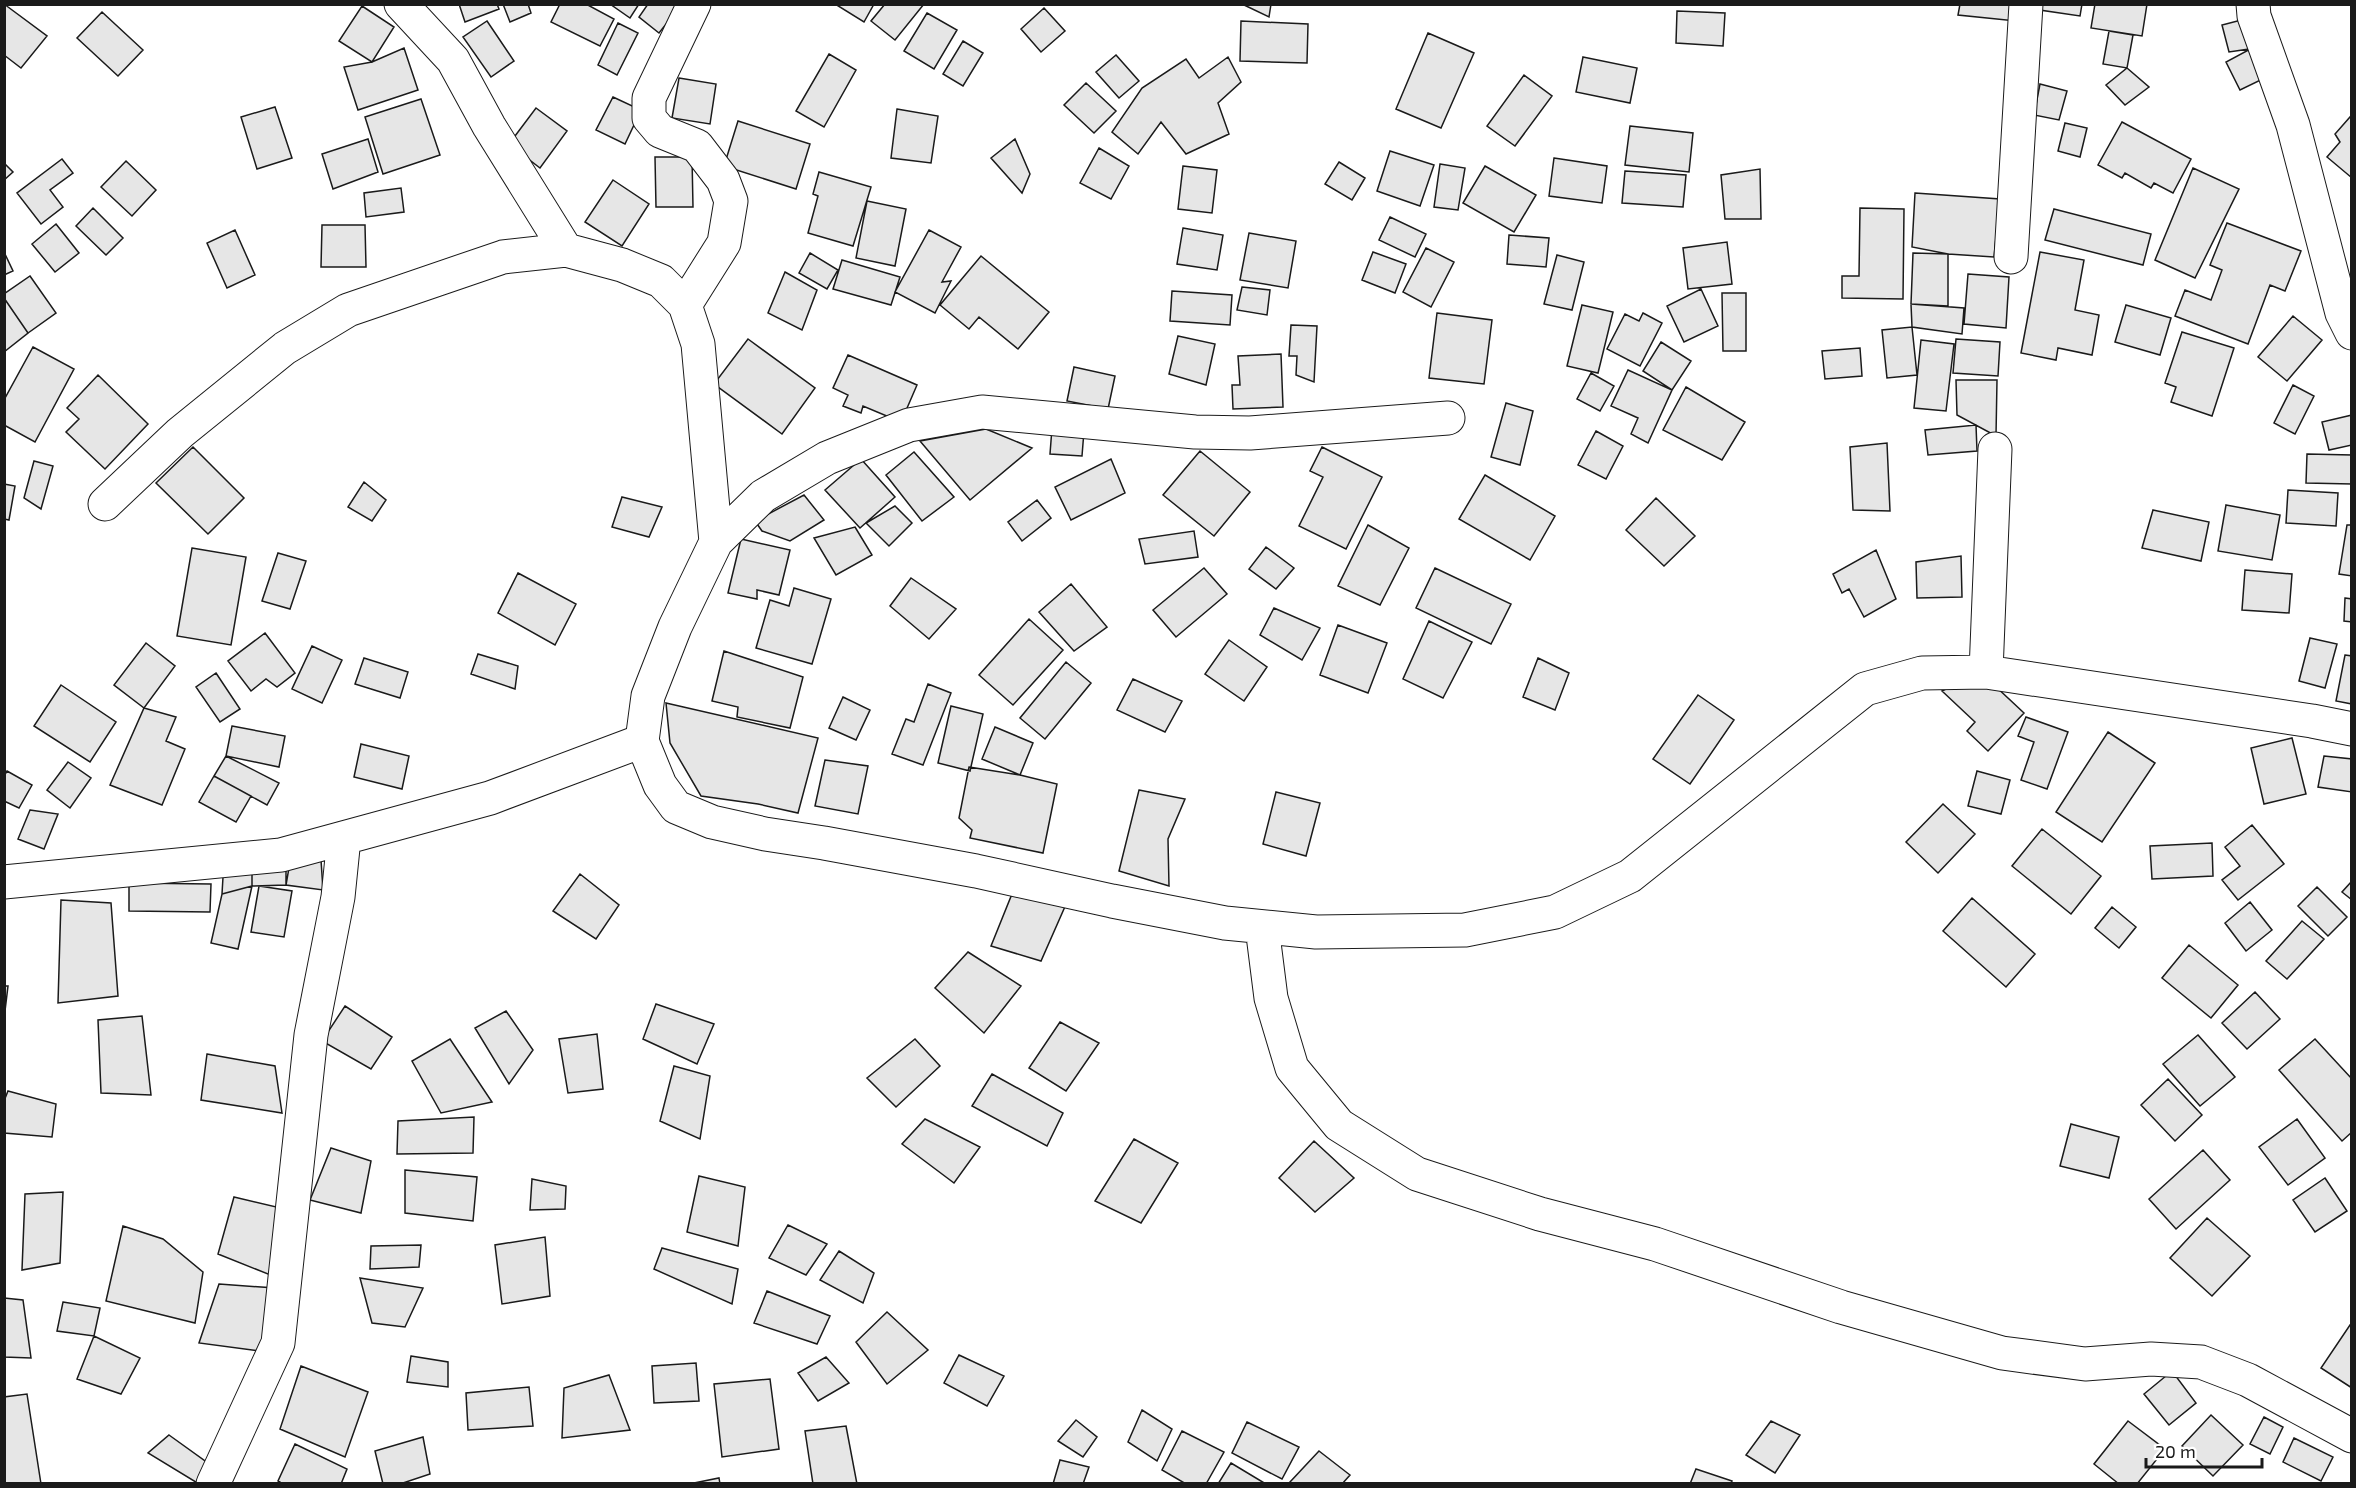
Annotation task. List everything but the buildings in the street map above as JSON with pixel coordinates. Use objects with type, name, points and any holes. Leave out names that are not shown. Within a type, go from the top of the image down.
[{"type":"street","points":[[401,4],[453,60],[489,126],[566,250]]},
{"type":"street","points":[[685,305],[723,243],[731,201],[723,180],[697,146],[660,131],[649,118],[649,98],[694,4]]},
{"type":"street","points":[[2011,257],[2026,4]]},
{"type":"street","points":[[2253,4],[2254,16],[2293,125],[2342,313],[2352,333]]},
{"type":"street","points":[[105,504],[180,433],[285,348],[348,310],[502,257],[566,250],[622,265],[661,281],[685,305],[698,344],[716,542]]},
{"type":"street","points":[[1448,418],[1250,434],[1195,432],[982,412],[909,425],[827,458],[763,496],[716,542],[675,627],[648,696],[642,741],[660,785],[676,807],[712,822],[765,834],[976,871],[1213,921],[1316,932],[1465,930],[1555,912],[1630,876],[1865,689],[1922,673],[1986,672],[2352,729]]},
{"type":"street","points":[[1986,672],[1995,449]]},
{"type":"street","points":[[4,882],[280,855],[490,798],[642,741]]},
{"type":"street","points":[[213,1484],[278,1343],[311,1035],[338,897],[344,838]]},
{"type":"street","points":[[1262,927],[1271,998],[1292,1068],[1339,1125],[1417,1174],[1540,1214],[1654,1244],[1841,1307],[2002,1353],[2085,1364],[2151,1359],[2201,1362],[2248,1380],[2352,1436]]}]
